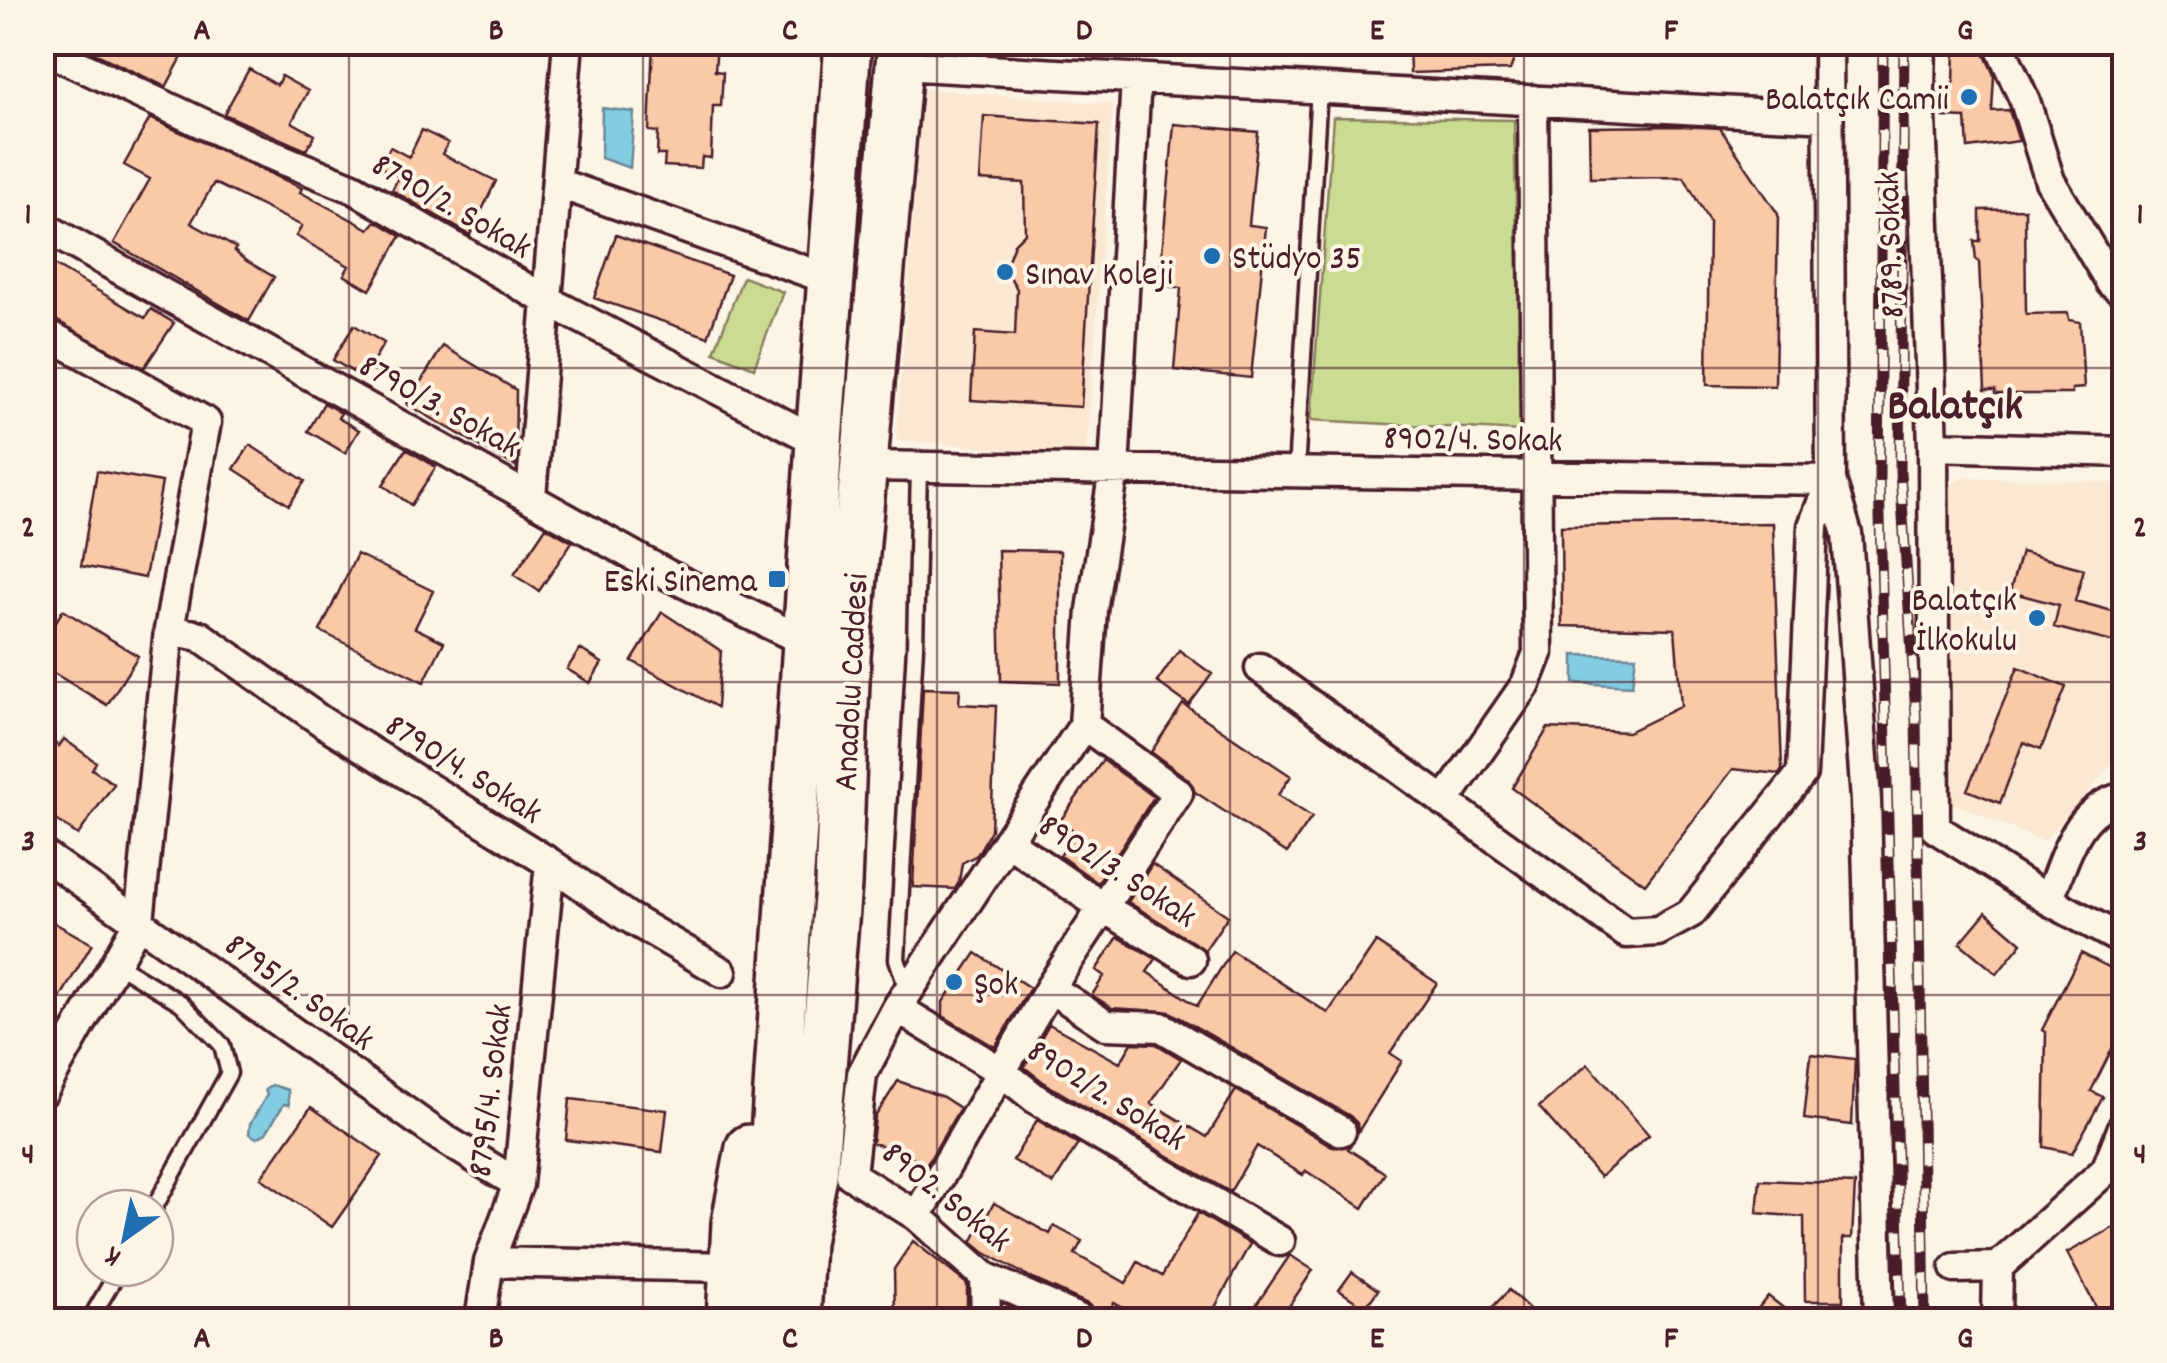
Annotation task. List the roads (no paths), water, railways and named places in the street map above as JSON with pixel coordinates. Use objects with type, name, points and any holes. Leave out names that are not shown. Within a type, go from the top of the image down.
[{"type":"highway","name":"Anadolu Caddesi","points":[[762,1320],[818,442],[848,42]]},
{"type":"highway","name":"Anadolu Caddesi","points":[[798,1320],[801,1242],[814,1176],[838,885],[848,656],[899,54]]},
{"type":"highway","points":[[730,1320],[734,1223],[788,940]]},
{"type":"highway","points":[[814,1176],[824,1240],[828,1320]]},
{"type":"street","points":[[531,497],[568,42]]},
{"type":"street","points":[[1828,42],[1831,480],[1847,534],[1866,801],[1880,1320]]},
{"type":"street","name":"8789. Sokak","points":[[1921,42],[1933,446],[1935,828],[2048,900]]},
{"type":"street","points":[[1998,42],[2025,102],[2050,180],[2111,284],[2124,293]]},
{"type":"street","name":"8790/2. Sokak","points":[[42,48],[258,149],[353,188],[548,301],[818,442]]},
{"type":"street","points":[[899,54],[1136,78],[1828,117]]},
{"type":"street","points":[[902,999],[1084,724],[1092,610],[1114,470],[1136,78]]},
{"type":"street","points":[[1444,802],[1526,684],[1538,653],[1534,100]]},
{"type":"street","points":[[557,182],[831,280]]},
{"type":"street","name":"8790/3. Sokak","points":[[42,226],[668,575],[806,642]]},
{"type":"street","points":[[42,332],[206,422],[169,630],[139,920],[42,1093]]},
{"type":"street","points":[[1933,446],[2124,452]]},
{"type":"street","name":"8902/4. Sokak","points":[[864,466],[1831,480]]},
{"type":"street","points":[[1260,668],[1626,933],[1658,932],[1691,913],[1802,773],[1813,526],[1831,480]]},
{"type":"street","name":"8790/4. Sokak","points":[[169,630],[200,636],[324,723],[550,863],[626,916],[722,972]]},
{"type":"street","points":[[916,1216],[1050,988],[1178,793],[1084,724]]},
{"type":"street","points":[[2124,798],[2104,802],[2082,822],[2048,900],[2124,940]]},
{"type":"street","name":"8902/3. Sokak","points":[[1008,841],[1104,908],[1191,960]]},
{"type":"street","name":"8795/2. Sokak","points":[[42,854],[441,1137],[518,1184]]},
{"type":"street","name":"8795/4. Sokak","points":[[480,1320],[489,1262],[518,1184],[550,863]]},
{"type":"street","points":[[1050,988],[1106,1025],[1160,1027],[1341,1131]]},
{"type":"street","name":"8902/2. Sokak","points":[[902,999],[1036,1098],[1280,1241]]},
{"type":"street","name":"8902. Sokak","points":[[902,999],[862,1074],[852,1176],[916,1216],[985,1276],[1081,1320]]},
{"type":"street","points":[[1956,1268],[1998,1267],[2106,1170],[2124,1125]]},
{"type":"street","points":[[489,1262],[732,1267]]},
{"type":"street","points":[[1997,1320],[1998,1267]]},
{"type":"street","points":[[985,1276],[986,1320]]},
{"type":"lane","points":[[1296,472],[1319,88]]},
{"type":"lane","points":[[902,999],[897,959],[915,647],[919,467]]},
{"type":"lane","points":[[115,962],[181,1003],[222,1045],[229,1073],[165,1188]]},
{"type":"lane","points":[[90,1320],[108,1288]]},
{"type":"water","points":[[602,108],[634,112],[630,168],[601,158]]},
{"type":"water","points":[[1574,655],[1636,656],[1632,686],[1574,683]]},
{"type":"water","points":[[272,1085],[288,1090],[289,1105],[284,1104],[266,1133],[257,1138],[249,1134],[250,1124],[267,1095],[265,1090]]},
{"type":"railway","points":[[1883,42],[1879,478],[1901,1320]]},
{"type":"railway","points":[[1904,42],[1900,471],[1916,715],[1925,1320]]},
{"type":"place","name":"Balatçık Camii","points":[[1969,97]]},
{"type":"place","name":"Stüdyo 35","points":[[1212,256]]},
{"type":"place","name":"Sınav Koleji","points":[[1005,272]]},
{"type":"place","name":"Eski Sinema","points":[[777,579]]},
{"type":"place","name":"Balatçık İlkokulu","points":[[2037,618]]},
{"type":"place","name":"Şok","points":[[954,982]]},
{"type":"district","name":"Balatçık","points":[[1955,402]]}]
